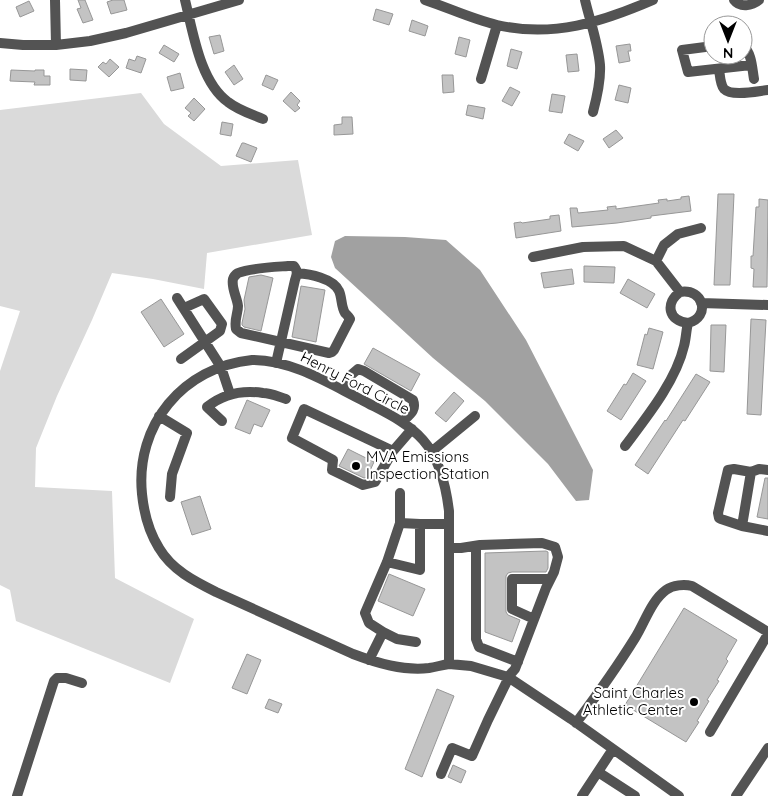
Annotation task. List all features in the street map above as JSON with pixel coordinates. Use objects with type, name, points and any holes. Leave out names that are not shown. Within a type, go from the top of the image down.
[{"type":"street","points":[[55,0],[56,45]]},
{"type":"street","points":[[184,0],[201,62],[213,86],[220,95],[234,106],[263,119]]},
{"type":"street","points":[[0,42],[23,45],[56,45],[90,41],[239,0]]},
{"type":"street","points":[[425,0],[497,25],[513,28],[545,29],[590,23],[615,16],[652,0]]},
{"type":"street","points":[[585,0],[600,66],[598,95],[593,112]]},
{"type":"street","points":[[734,0],[741,5],[751,5],[759,0]]},
{"type":"street","points":[[481,79],[497,25]]},
{"type":"street","points":[[703,47],[682,50],[688,72],[745,65]]},
{"type":"street","points":[[751,65],[754,79]]},
{"type":"street","points":[[719,69],[722,84],[729,92],[768,90]]},
{"type":"street","points":[[656,261],[664,245],[678,234],[701,228]]},
{"type":"street","points":[[533,257],[583,247],[624,246],[656,261],[680,292]]},
{"type":"street","points":[[276,363],[281,342],[297,274],[296,269],[294,266],[288,266],[250,270],[236,274],[232,282],[238,306],[235,319],[236,329],[241,333],[281,342],[329,353],[332,352],[350,319],[345,313],[338,290],[332,282],[310,274],[297,274]]},
{"type":"street","points":[[680,292],[692,292],[698,296],[701,303],[699,317],[688,323],[678,321],[671,313],[671,302],[680,292]]},
{"type":"street","points":[[177,298],[221,367],[230,394]]},
{"type":"street","points":[[181,359],[220,331],[222,324],[204,299],[184,308]]},
{"type":"street","points":[[701,303],[768,305]]},
{"type":"street","points":[[625,446],[658,398],[677,366],[684,347],[688,323]]},
{"type":"street","name":"Henry Ford Circle","points":[[448,664],[449,524],[447,493],[431,452],[423,440],[402,422],[343,390],[298,369],[276,363],[260,360],[236,362],[206,372],[178,392],[159,416],[151,432],[141,472],[145,517],[150,532],[159,550],[176,568],[216,592],[369,660],[402,668],[415,669],[448,664],[471,666],[508,677],[679,796]]},
{"type":"street","points":[[343,390],[351,375],[358,369],[364,371],[414,400],[415,406],[413,411],[402,422]]},
{"type":"street","points":[[222,421],[208,408],[214,402],[230,394],[247,392],[265,393],[286,399]]},
{"type":"street","points":[[393,451],[304,409],[292,438],[333,460],[332,470],[363,485],[375,482],[393,451],[412,429]]},
{"type":"street","points":[[159,416],[187,433],[172,474],[170,497]]},
{"type":"street","points":[[431,452],[475,416]]},
{"type":"street","points":[[768,470],[759,469],[751,472],[734,469],[728,470],[718,512],[721,520],[768,532]]},
{"type":"street","points":[[742,526],[751,472]]},
{"type":"street","points":[[400,493],[400,523],[387,562],[364,613],[368,623],[383,632],[397,639],[416,642]]},
{"type":"street","points":[[400,523],[449,524]]},
{"type":"street","points":[[387,562],[420,570],[420,524]]},
{"type":"street","points":[[441,774],[452,748],[472,756],[508,677],[515,669],[554,572],[558,557],[555,547],[542,543],[449,548]]},
{"type":"street","points":[[476,546],[476,639],[479,647],[518,662]]},
{"type":"street","points":[[534,619],[512,609],[512,579],[550,579]]},
{"type":"street","points":[[576,723],[595,698],[635,637],[657,598],[668,588],[679,585],[692,586],[768,633],[710,732]]},
{"type":"street","points":[[369,660],[383,632]]},
{"type":"street","points":[[17,796],[54,681],[57,678],[66,678],[82,683]]},
{"type":"street","points":[[736,796],[768,748]]},
{"type":"street","points":[[582,796],[613,749]]},
{"type":"street","points":[[598,772],[635,796]]},
{"type":"shaded area","points":[[141,93],[164,124],[221,166],[298,160],[312,235],[207,253],[204,289],[112,273],[36,448],[35,487],[112,491],[115,578],[194,619],[170,683],[16,621],[10,590],[0,585],[0,371],[20,311],[0,306],[0,110]]},
{"type":"shaded area","points":[[345,236],[446,240],[480,270],[526,340],[593,470],[589,500],[576,501],[548,464],[485,401],[433,358],[335,268],[331,257],[335,241]]},
{"type":"building","points":[[78,0],[85,0],[93,20],[83,23],[77,9],[81,8]]},
{"type":"building","points":[[124,0],[127,10],[111,14],[107,2]]},
{"type":"building","points":[[29,1],[34,11],[20,17],[16,7]]},
{"type":"building","points":[[376,9],[393,14],[389,25],[373,20]]},
{"type":"building","points":[[412,20],[428,26],[425,36],[409,31]]},
{"type":"building","points":[[220,35],[224,51],[214,54],[209,37]]},
{"type":"building","points":[[459,37],[470,40],[466,57],[455,54]]},
{"type":"building","points":[[630,44],[631,51],[628,51],[630,61],[619,63],[616,46]]},
{"type":"building","points":[[164,45],[179,54],[174,62],[159,53]]},
{"type":"building","points":[[511,49],[522,52],[517,69],[507,66]]},
{"type":"building","points":[[577,54],[579,71],[568,72],[566,55]]},
{"type":"building","points":[[137,56],[146,59],[141,73],[126,68],[129,59],[135,61]]},
{"type":"building","points":[[110,59],[119,67],[109,77],[98,67],[103,62],[106,64]]},
{"type":"building","points":[[234,65],[243,79],[234,85],[225,72]]},
{"type":"building","points":[[70,69],[87,70],[86,81],[70,80]]},
{"type":"building","points":[[11,70],[44,70],[44,76],[50,76],[50,85],[34,85],[35,82],[10,81]]},
{"type":"building","points":[[180,73],[184,88],[171,91],[167,77]]},
{"type":"building","points":[[266,75],[278,80],[273,90],[262,85]]},
{"type":"building","points":[[442,75],[453,75],[454,92],[443,93]]},
{"type":"building","points":[[619,85],[631,88],[628,103],[615,100]]},
{"type":"building","points":[[510,87],[520,92],[512,106],[502,101]]},
{"type":"building","points":[[291,92],[300,101],[297,105],[300,108],[295,112],[283,101]]},
{"type":"building","points":[[552,94],[565,96],[562,113],[549,111]]},
{"type":"building","points":[[194,98],[205,109],[194,121],[188,116],[191,113],[185,108]]},
{"type":"building","points":[[468,105],[485,108],[483,119],[466,115]]},
{"type":"building","points":[[342,117],[352,117],[353,134],[334,135],[334,125],[342,124]]},
{"type":"building","points":[[222,122],[233,124],[231,136],[220,134]]},
{"type":"building","points":[[616,130],[623,138],[609,148],[603,139]]},
{"type":"building","points":[[569,134],[584,141],[578,151],[564,143]]},
{"type":"building","points":[[242,143],[257,148],[251,162],[236,156]]},
{"type":"building","points":[[718,194],[734,194],[730,285],[714,285]]},
{"type":"building","points":[[689,196],[691,211],[617,223],[572,227],[570,208],[577,208],[578,213],[608,210],[607,207],[616,206],[616,209],[659,203],[658,200],[667,199],[667,201]]},
{"type":"building","points":[[759,199],[768,200],[767,287],[753,287],[754,269],[751,268],[756,207],[759,207]]},
{"type":"building","points":[[559,215],[561,231],[516,238],[514,223],[550,219],[550,216]]},
{"type":"building","points":[[584,266],[615,267],[614,283],[584,282]]},
{"type":"building","points":[[572,269],[574,284],[544,288],[541,273]]},
{"type":"building","points":[[261,275],[273,278],[261,331],[244,327],[242,323],[249,277]]},
{"type":"building","points":[[628,279],[655,294],[647,308],[620,293]]},
{"type":"building","points":[[301,286],[325,290],[316,342],[292,337]]},
{"type":"building","points":[[161,299],[184,334],[164,347],[141,312]]},
{"type":"building","points":[[751,319],[766,320],[761,415],[747,414]]},
{"type":"building","points":[[711,325],[726,325],[724,372],[710,371]]},
{"type":"building","points":[[649,328],[663,332],[653,369],[637,365],[645,334],[647,335]]},
{"type":"building","points":[[373,348],[420,374],[411,391],[364,364]]},
{"type":"building","points":[[633,373],[646,381],[621,420],[607,411]]},
{"type":"building","points":[[696,374],[710,382],[648,474],[635,465]]},
{"type":"building","points":[[454,392],[464,401],[446,422],[435,413]]},
{"type":"building","points":[[247,400],[270,410],[262,427],[254,424],[250,434],[235,428]]},
{"type":"building","name":"MVA Emissions Inspection Station","points":[[348,449],[374,462],[367,477],[364,478],[339,466]]},
{"type":"building","points":[[765,478],[768,478],[768,519],[757,517]]},
{"type":"building","points":[[200,496],[211,529],[192,535],[181,502]]},
{"type":"building","points":[[548,552],[548,568],[546,572],[512,572],[506,576],[506,612],[508,615],[520,620],[512,642],[485,632],[485,553]]},
{"type":"building","points":[[389,574],[425,589],[413,616],[378,601]]},
{"type":"building","points":[[684,608],[737,640],[726,659],[728,661],[717,680],[719,681],[697,721],[699,722],[686,742],[625,705]]},
{"type":"building","points":[[247,654],[261,660],[247,694],[232,688]]},
{"type":"building","points":[[437,689],[454,696],[422,777],[405,769]]},
{"type":"building","points":[[269,699],[282,704],[278,713],[265,708]]},
{"type":"building","points":[[453,765],[466,771],[461,783],[448,777]]},
{"type":"place","name":"MVA Emissions Inspection Station","points":[[356,466]]},
{"type":"place","name":"Saint Charles Athletic Center","points":[[694,702]]}]
